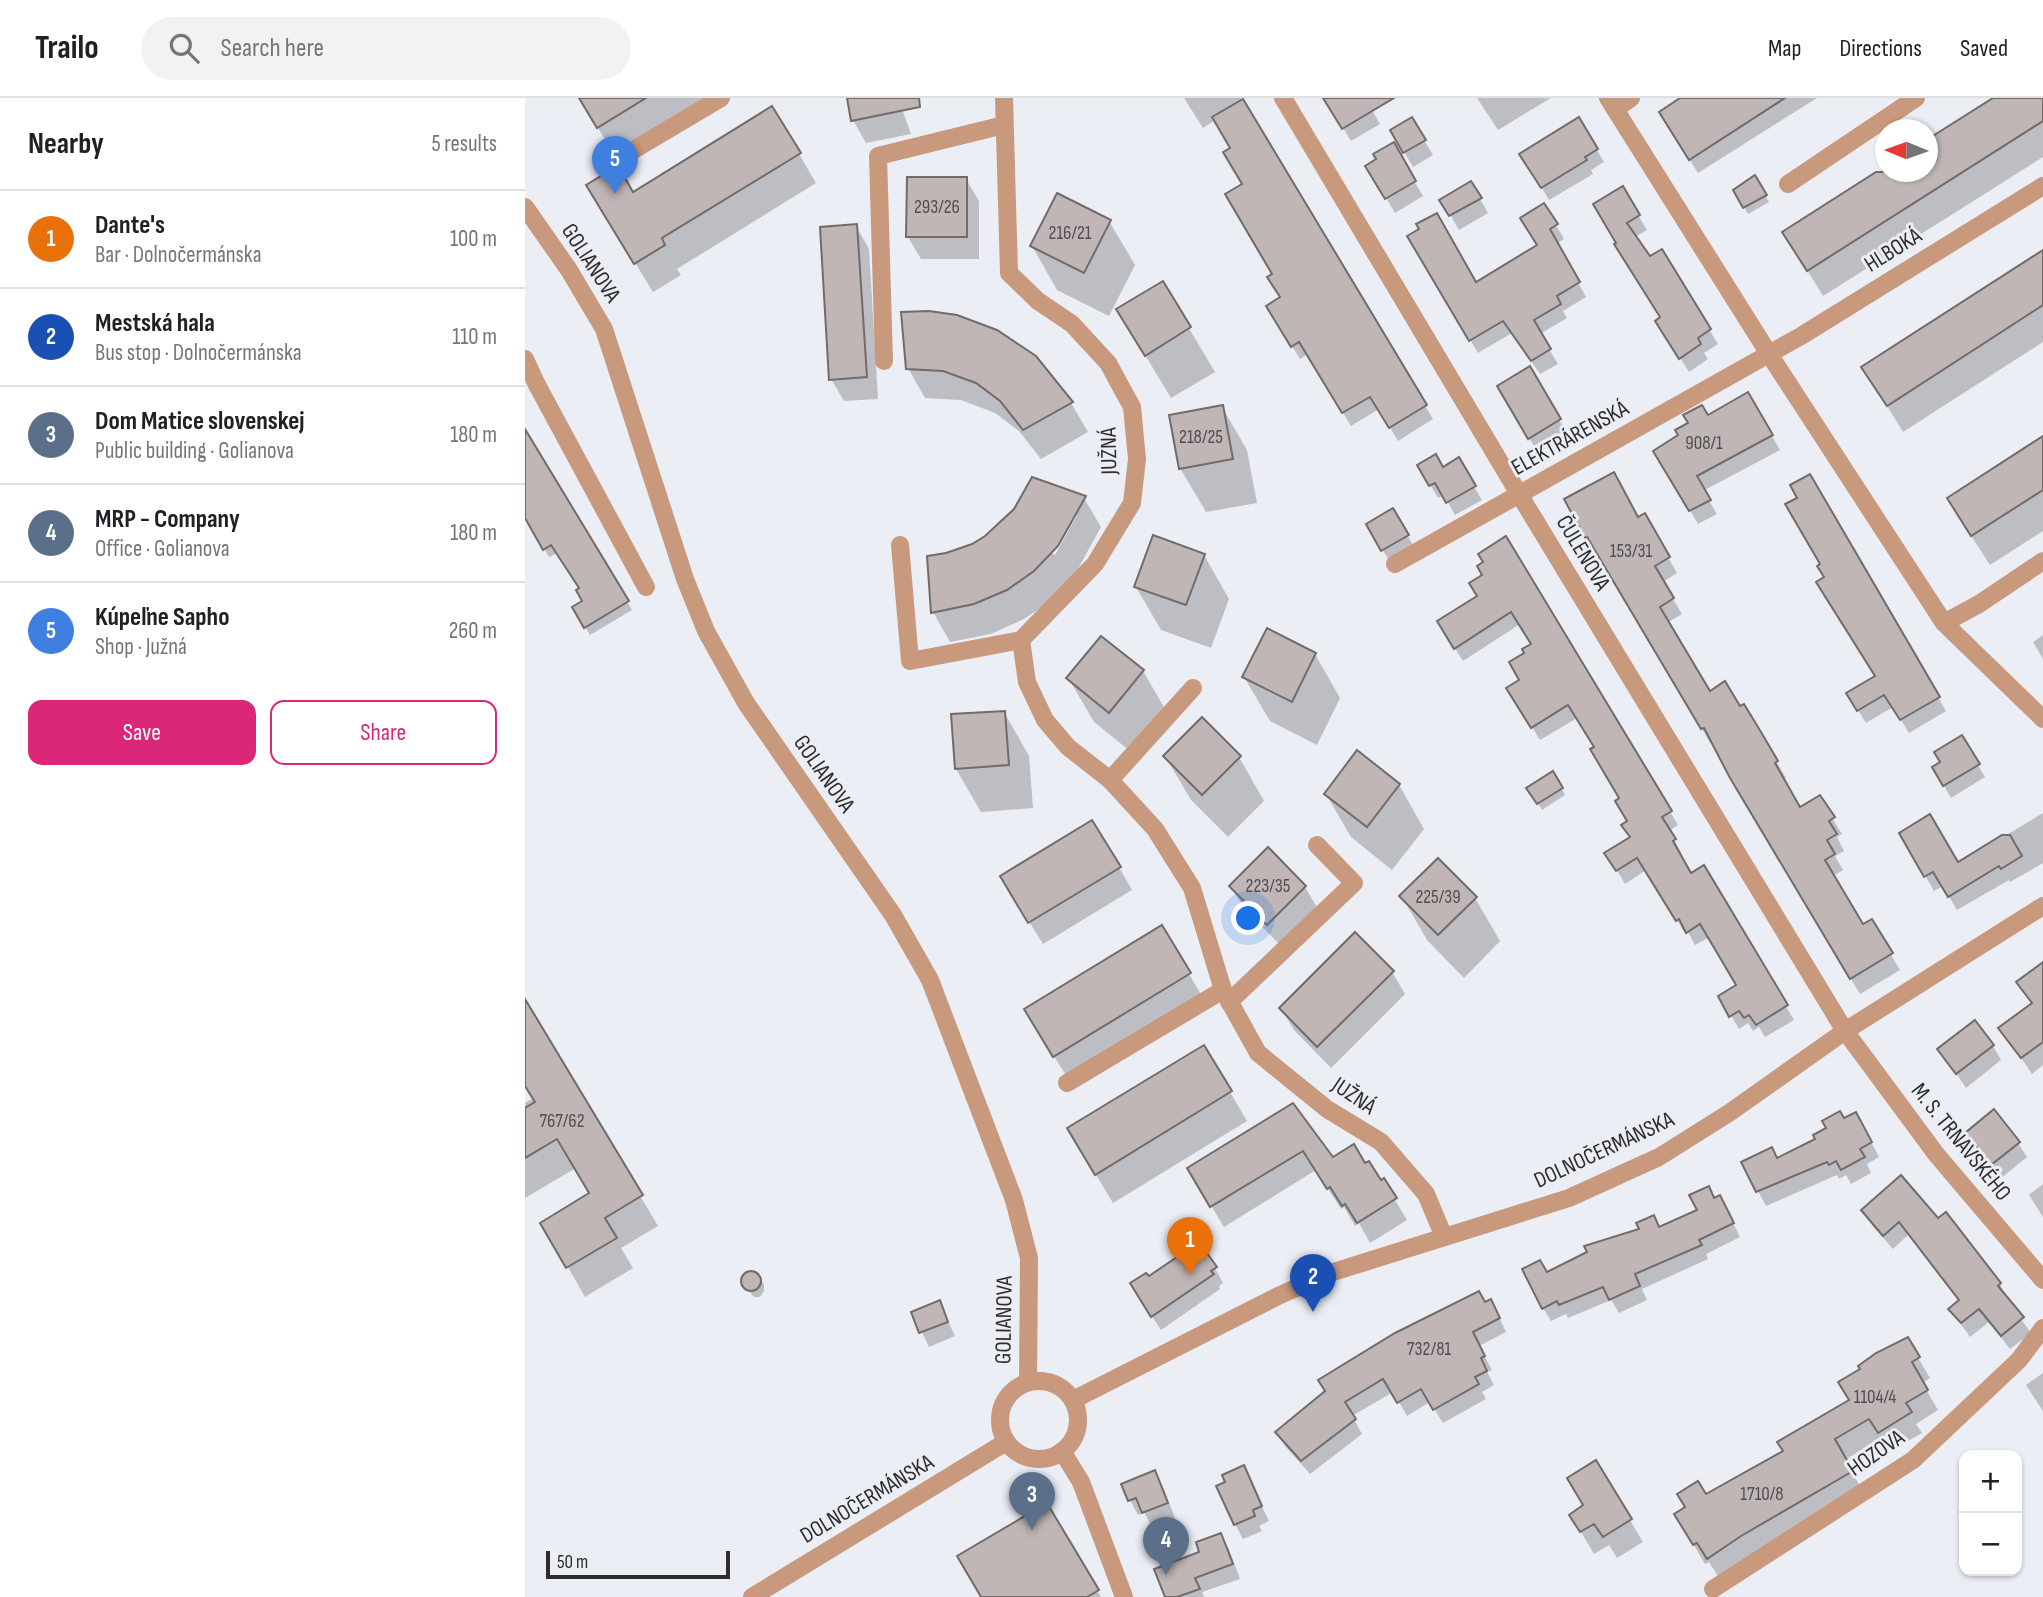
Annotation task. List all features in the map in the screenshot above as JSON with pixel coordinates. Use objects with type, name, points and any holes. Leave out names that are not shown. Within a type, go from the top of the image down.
[{"type":"street","points":[[620,158],[721,98]]},
{"type":"street","name":"JUŽNÁ","points":[[1004,98],[1009,273],[1038,301],[1072,324],[1108,363],[1132,407],[1137,459],[1132,503],[1095,564],[1021,640],[1027,682],[1045,720],[1068,747],[1110,780],[1155,829],[1192,888],[1226,996],[1258,1053],[1327,1110],[1381,1142],[1426,1194],[1444,1237]]},
{"type":"street","name":"ČULENOVA","points":[[1283,98],[1519,494],[1845,1031]]},
{"type":"street","points":[[1631,98],[1611,104],[1944,623],[2043,719]]},
{"type":"street","points":[[1788,184],[1907,101]]},
{"type":"street","points":[[884,361],[878,156],[1004,125]]},
{"type":"street","name":"HLBOKÁ","points":[[1769,354],[2043,186]]},
{"type":"street","name":"GOLIANOVA","points":[[525,207],[569,271],[604,330],[685,579],[706,631],[746,703],[893,915],[930,980],[1014,1200],[1030,1258],[1028,1382]]},
{"type":"street","name":"ELEKTRÁRENSKÁ","points":[[1395,564],[1769,354]]},
{"type":"street","points":[[525,359],[530,386],[646,587]]},
{"type":"street","points":[[900,545],[910,661],[1021,640]]},
{"type":"street","points":[[1944,623],[1979,604],[2043,561]]},
{"type":"street","points":[[1110,780],[1193,688]]},
{"type":"street","points":[[1067,1083],[1226,996],[1354,883],[1317,845]]},
{"type":"street","name":"DOLNOČERMÁNSKA","points":[[1073,1400],[1277,1296],[1319,1278],[1569,1198],[1659,1157],[1729,1113],[1845,1031],[2043,906]]},
{"type":"street","name":"M. S. TRNAVSKÉHO","points":[[1845,1031],[1936,1154],[2043,1280]]},
{"type":"street","name":"HOZOVA","points":[[1713,1589],[1913,1460],[2019,1360],[2043,1328]]},
{"type":"street","points":[[1040,1380],[1055,1384],[1073,1400],[1077,1427],[1072,1440],[1062,1451],[1046,1458],[1033,1458],[1016,1451],[1006,1442],[1000,1427],[1001,1408],[1011,1392],[1028,1382],[1040,1380]]},
{"type":"street","name":"DOLNOČERMÁNSKA","points":[[752,1597],[1006,1442]]},
{"type":"street","points":[[1062,1451],[1081,1482],[1124,1597]]},
{"type":"building","points":[[579,98],[646,98],[597,128]]},
{"type":"building","points":[[847,98],[919,98],[920,107],[851,121]]},
{"type":"building","points":[[1323,98],[1394,98],[1342,129]]},
{"type":"building","points":[[1680,98],[1785,98],[1689,160],[1659,112]]},
{"type":"building","points":[[1993,98],[2043,98],[2043,121],[1807,271],[1782,232],[1875,173],[1875,182],[1938,182],[1938,133]]},
{"type":"building","points":[[1243,99],[1427,405],[1389,428],[1370,397],[1342,413],[1299,342],[1291,347],[1266,306],[1280,297],[1267,277],[1272,274],[1225,194],[1242,184],[1223,152],[1230,148],[1212,117]]},
{"type":"building","points":[[772,106],[801,153],[662,238],[665,245],[634,264],[586,185],[614,168],[620,169],[633,192]]},
{"type":"building","points":[[1412,117],[1426,140],[1403,153],[1390,130]]},
{"type":"building","points":[[1579,117],[1598,149],[1585,157],[1587,160],[1541,188],[1519,154]]},
{"type":"building","points":[[1394,142],[1416,181],[1385,199],[1365,166],[1376,159],[1373,154]]},
{"type":"building","points":[[1755,175],[1767,195],[1743,208],[1733,190]]},
{"type":"building","points":[[907,177],[967,177],[967,237],[906,237]]},
{"type":"building","points":[[1471,181],[1482,198],[1449,216],[1439,200]]},
{"type":"building","points":[[1623,186],[1640,215],[1627,223],[1650,256],[1662,249],[1711,329],[1698,338],[1701,344],[1679,359],[1655,321],[1660,317],[1614,244],[1616,243],[1593,204]]},
{"type":"building","points":[[1057,193],[1111,220],[1084,273],[1030,246]]},
{"type":"building","points":[[1544,203],[1558,224],[1550,229],[1580,282],[1557,296],[1561,304],[1534,320],[1551,349],[1531,361],[1503,321],[1469,341],[1407,236],[1419,229],[1416,224],[1437,213],[1476,282],[1537,245],[1520,218]]},
{"type":"building","points":[[857,224],[867,377],[829,380],[820,227]]},
{"type":"building","points":[[2043,250],[2043,305],[1887,406],[1861,367]]},
{"type":"building","points":[[1163,281],[1191,327],[1145,356],[1116,309]]},
{"type":"building","points":[[929,311],[957,315],[997,330],[1036,356],[1073,402],[1023,430],[1000,401],[976,383],[943,371],[906,369],[901,312]]},
{"type":"building","points":[[1530,366],[1561,419],[1528,439],[1497,386]]},
{"type":"building","points":[[1748,392],[1773,435],[1697,476],[1711,500],[1689,511],[1653,451],[1678,435],[1675,430],[1688,423],[1683,415],[1702,405],[1708,415]]},
{"type":"building","points":[[1223,405],[1233,459],[1179,469],[1169,415]]},
{"type":"building","points":[[525,429],[629,601],[584,628],[572,607],[582,601],[576,590],[579,588],[551,545],[543,550],[525,518]]},
{"type":"building","points":[[2043,436],[2043,490],[1971,536],[1947,498]]},
{"type":"building","points":[[1436,454],[1443,467],[1459,457],[1476,486],[1446,503],[1435,483],[1429,486],[1417,465]]},
{"type":"building","points":[[1614,472],[1638,517],[1645,513],[1670,557],[1655,566],[1674,598],[1660,607],[1710,691],[1725,681],[1740,706],[1744,704],[1778,761],[1775,763],[1800,807],[1820,795],[1835,817],[1829,821],[1837,834],[1827,840],[1835,854],[1825,860],[1863,924],[1872,919],[1893,953],[1850,979],[1730,778],[1704,728],[1701,729],[1564,499]]},
{"type":"building","points":[[1810,474],[1940,697],[1900,720],[1884,695],[1857,711],[1846,693],[1875,676],[1816,582],[1824,577],[1817,566],[1820,564],[1785,504],[1797,498],[1790,485]]},
{"type":"building","points":[[1032,477],[1086,496],[1058,546],[1034,571],[1007,590],[974,604],[931,613],[927,556],[946,553],[972,544],[985,536],[1014,509]]},
{"type":"building","points":[[1393,508],[1409,535],[1381,551],[1366,524]]},
{"type":"building","points":[[1153,535],[1205,554],[1186,605],[1134,587]]},
{"type":"building","points":[[1506,536],[1672,811],[1662,817],[1676,839],[1673,841],[1691,873],[1704,865],[1788,1005],[1756,1025],[1749,1015],[1744,1018],[1739,1011],[1729,1017],[1718,996],[1736,985],[1700,924],[1686,933],[1637,858],[1616,871],[1604,853],[1630,837],[1621,825],[1627,821],[1615,801],[1619,798],[1590,749],[1594,747],[1568,705],[1531,728],[1506,688],[1519,680],[1509,662],[1524,653],[1522,649],[1531,644],[1511,612],[1454,649],[1437,621],[1477,596],[1469,583],[1482,575],[1477,566],[1483,562],[1478,554]]},
{"type":"building","points":[[1267,628],[1316,653],[1292,702],[1242,677]]},
{"type":"building","points":[[1101,636],[1144,670],[1109,713],[1066,678]]},
{"type":"building","points":[[1005,711],[1009,765],[955,769],[951,714]]},
{"type":"building","points":[[1202,717],[1241,756],[1202,795],[1163,756]]},
{"type":"building","points":[[1962,735],[1980,764],[1943,786],[1932,767],[1940,762],[1934,752]]},
{"type":"building","points":[[1357,750],[1400,784],[1367,827],[1324,794]]},
{"type":"building","points":[[1553,771],[1563,788],[1537,804],[1526,788]]},
{"type":"building","points":[[1930,814],[1958,862],[2002,835],[2010,835],[2022,856],[2001,869],[1999,866],[1948,897],[1933,872],[1924,877],[1899,833]]},
{"type":"building","points":[[1092,820],[1121,867],[1028,923],[1000,876]]},
{"type":"building","points":[[1268,847],[1306,886],[1267,925],[1229,886]]},
{"type":"building","points":[[1438,858],[1477,897],[1438,935],[1399,896]]},
{"type":"building","points":[[1162,925],[1191,973],[1053,1057],[1024,1009]]},
{"type":"building","points":[[1355,932],[1394,971],[1317,1047],[1279,1008]]},
{"type":"building","points":[[2043,962],[2043,1042],[2021,1058],[1998,1028],[2032,1003],[2016,982]]},
{"type":"building","points":[[525,999],[643,1195],[605,1218],[617,1238],[566,1268],[540,1223],[589,1193],[557,1139],[525,1158],[525,1108],[535,1102],[525,1086]]},
{"type":"building","points":[[1975,1020],[1994,1045],[1956,1074],[1937,1049]]},
{"type":"building","points":[[1204,1045],[1232,1091],[1095,1175],[1067,1128]]},
{"type":"building","points":[[1293,1103],[1333,1157],[1354,1144],[1365,1163],[1369,1161],[1397,1198],[1357,1223],[1330,1187],[1327,1189],[1303,1151],[1210,1207],[1187,1168]]},
{"type":"building","points":[[1994,1109],[2020,1142],[1991,1165],[1965,1133]]},
{"type":"building","points":[[1840,1111],[1844,1118],[1856,1112],[1872,1142],[1860,1149],[1865,1157],[1841,1170],[1836,1161],[1829,1165],[1827,1162],[1756,1192],[1741,1162],[1772,1147],[1777,1158],[1815,1139],[1813,1135],[1826,1128],[1822,1121]]},
{"type":"building","points":[[1901,1175],[1938,1218],[1946,1212],[2001,1283],[1998,1286],[2024,1317],[2001,1336],[1979,1309],[1961,1323],[1948,1309],[1959,1300],[1899,1222],[1883,1236],[1861,1210]]},
{"type":"building","points":[[1709,1186],[1714,1198],[1720,1195],[1734,1223],[1699,1240],[1702,1245],[1635,1274],[1640,1286],[1609,1300],[1603,1287],[1559,1305],[1557,1301],[1542,1309],[1522,1269],[1540,1260],[1547,1272],[1587,1252],[1584,1246],[1639,1229],[1636,1223],[1654,1215],[1659,1227],[1697,1210],[1689,1195]]},
{"type":"building","points":[[1199,1242],[1217,1267],[1211,1271],[1214,1274],[1151,1317],[1130,1283],[1146,1273],[1149,1276]]},
{"type":"building","points":[[751,1271],[758,1274],[761,1281],[758,1288],[751,1291],[744,1288],[741,1281],[744,1274]]},
{"type":"building","points":[[1479,1291],[1485,1302],[1491,1299],[1500,1318],[1473,1332],[1485,1356],[1481,1358],[1487,1371],[1475,1377],[1479,1384],[1433,1410],[1421,1389],[1397,1403],[1383,1379],[1345,1402],[1356,1419],[1301,1461],[1275,1432],[1325,1391],[1318,1380],[1395,1333]]},
{"type":"building","points":[[940,1300],[948,1322],[919,1333],[911,1312]]},
{"type":"building","points":[[1908,1337],[1920,1357],[1912,1362],[1928,1390],[1906,1403],[1912,1412],[1878,1433],[1869,1419],[1835,1439],[1853,1471],[1741,1536],[1707,1559],[1697,1543],[1693,1545],[1674,1514],[1685,1507],[1677,1494],[1698,1481],[1706,1494],[1783,1451],[1777,1442],[1849,1400],[1838,1382],[1860,1369],[1858,1366],[1876,1353]]},
{"type":"building","points":[[1596,1460],[1632,1519],[1603,1537],[1594,1524],[1580,1532],[1569,1515],[1583,1505],[1567,1478]]},
{"type":"building","points":[[1244,1465],[1262,1506],[1253,1510],[1255,1516],[1234,1525],[1216,1486],[1225,1482],[1222,1475]]},
{"type":"building","points":[[1155,1470],[1168,1503],[1142,1513],[1136,1498],[1128,1501],[1121,1484]]},
{"type":"building","points":[[1047,1503],[1099,1590],[1087,1597],[981,1597],[957,1556]]},
{"type":"building","points":[[1221,1533],[1233,1564],[1195,1578],[1200,1589],[1177,1597],[1165,1597],[1154,1569],[1199,1552],[1196,1542]]},
{"type":"place","name":"Kúpeľne Sapho","points":[[615,194]]},
{"type":"place","name":"Dante's","points":[[1190,1275]]},
{"type":"place","name":"Mestská hala","points":[[1313,1312]]},
{"type":"place","name":"Dom Matice slovenskej","points":[[1032,1530]]},
{"type":"place","name":"MRP - Company","points":[[1166,1575]]}]
